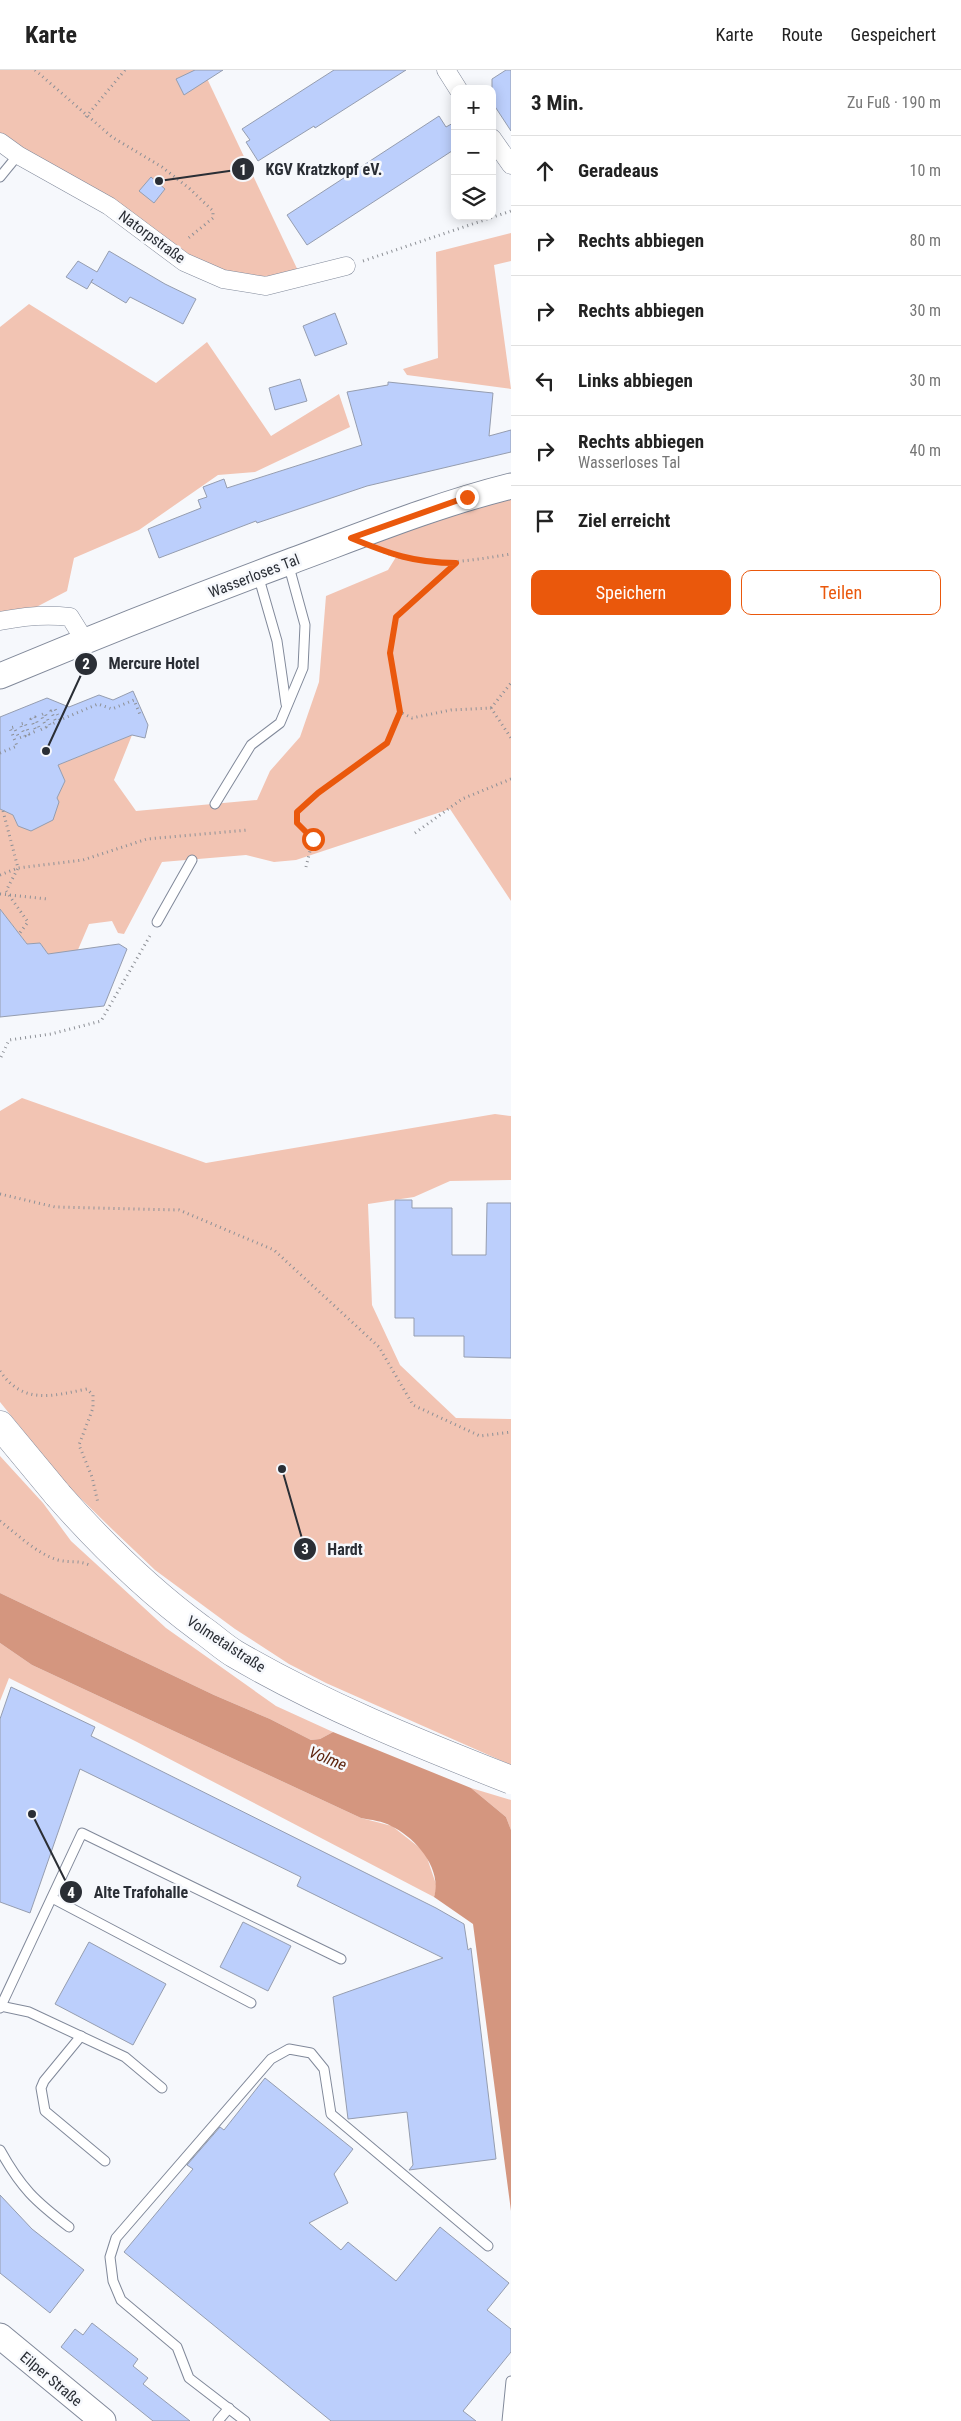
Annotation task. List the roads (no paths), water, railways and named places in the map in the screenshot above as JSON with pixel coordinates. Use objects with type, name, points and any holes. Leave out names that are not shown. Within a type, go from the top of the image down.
[{"type":"main road","name":"Wasserloses Tal","points":[[0,676],[351,538],[467,497],[511,486]]},
{"type":"main road","name":"Volmetalstraße","points":[[0,1425],[58,1495],[102,1544],[134,1575],[179,1613],[234,1653],[302,1690],[356,1715],[511,1780]]},
{"type":"main road","name":"Eilper Straße","points":[[0,2336],[103,2421]]},
{"type":"street","points":[[446,70],[455,85]]},
{"type":"street","name":"Natorpstraße","points":[[0,142],[18,155],[109,206],[184,262],[223,279],[266,286],[346,266]]},
{"type":"street","points":[[496,144],[511,165]]},
{"type":"street","points":[[0,621],[19,617],[48,615],[70,617],[85,641]]},
{"type":"lane","points":[[0,177],[18,155]]},
{"type":"lane","points":[[215,804],[251,745],[280,723],[286,704],[303,668],[305,625],[288,563]]},
{"type":"lane","points":[[258,574],[277,641],[286,704]]},
{"type":"lane","points":[[158,922],[192,860]]},
{"type":"lane","points":[[162,2088],[125,2057],[29,2012],[0,2006],[82,1834],[341,1959]]},
{"type":"lane","points":[[52,1898],[251,2003]]},
{"type":"lane","points":[[81,2036],[44,2080],[41,2088],[45,2111],[105,2161]]},
{"type":"lane","points":[[245,2421],[189,2378],[177,2347],[121,2300],[113,2282],[110,2257],[116,2238],[270,2059],[289,2049],[311,2054],[324,2069],[331,2114],[488,2246]]},
{"type":"lane","points":[[0,2150],[15,2176],[36,2202],[69,2227]]},
{"type":"lane","points":[[507,2421],[511,2381]]},
{"type":"lane","points":[[218,2421],[229,2408]]},
{"type":"water","name":"Volme","points":[[0,1593],[311,1740],[320,1739],[333,1732],[471,1788],[506,1817],[511,1830],[511,2211],[473,1924],[434,1897],[436,1886],[431,1865],[418,1846],[388,1824],[361,1818],[32,1665],[0,1643]]},
{"type":"place","name":"KGV Kratzkopf eV.","points":[[159,181]]},
{"type":"place","name":"Mercure Hotel","points":[[46,751]]},
{"type":"place","name":"Hardt","points":[[282,1469]]},
{"type":"place","name":"Alte Trafohalle","points":[[32,1814]]}]
